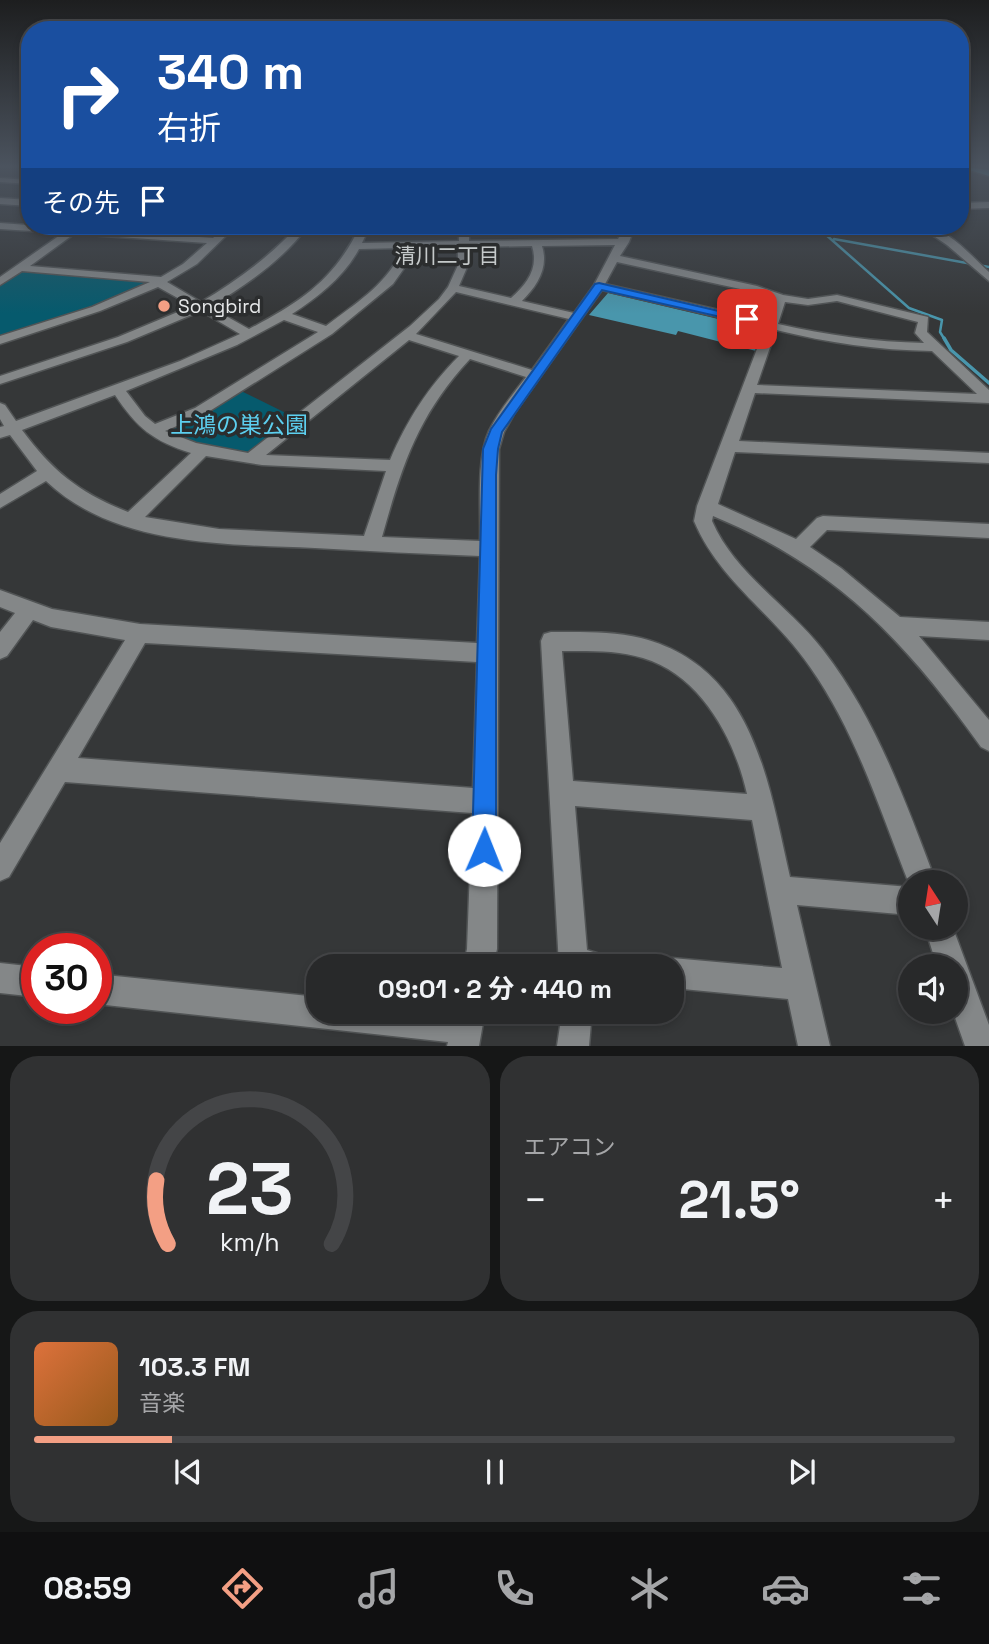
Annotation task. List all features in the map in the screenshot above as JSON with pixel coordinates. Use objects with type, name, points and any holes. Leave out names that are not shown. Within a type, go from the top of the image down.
[{"type":"street","points":[[0,226],[21,227]]},
{"type":"street","points":[[0,237],[16,227]]},
{"type":"street","points":[[0,282],[66,235]]},
{"type":"street","points":[[129,235],[215,241]]},
{"type":"street","points":[[0,340],[128,297],[187,265],[221,235]]},
{"type":"street","points":[[0,380],[117,340],[200,307],[268,265],[295,235]]},
{"type":"street","points":[[7,430],[249,334],[282,315],[329,280],[344,264],[361,235]]},
{"type":"street","points":[[252,458],[429,315],[453,288],[463,265],[465,235]]},
{"type":"street","points":[[938,235],[951,243],[989,278]]},
{"type":"street","points":[[356,246],[623,242],[781,298],[808,302],[837,299],[873,305],[924,320],[920,333],[989,398]]},
{"type":"street","points":[[481,954],[491,449],[496,432],[599,286],[623,242]]},
{"type":"street","points":[[514,302],[534,280],[541,259],[536,243]]},
{"type":"street","points":[[154,430],[200,411],[328,331],[389,282],[400,267],[409,246]]},
{"type":"street","points":[[20,268],[160,281],[249,334]]},
{"type":"street","points":[[599,286],[858,344],[933,347]]},
{"type":"street","points":[[453,288],[577,317]]},
{"type":"street","points":[[781,298],[706,506],[703,521],[711,544],[817,657],[859,726],[879,766],[918,870]]},
{"type":"street","points":[[282,315],[328,331]]},
{"type":"street","points":[[407,335],[535,375]]},
{"type":"street","points":[[371,544],[408,433],[437,387],[468,354]]},
{"type":"street","points":[[117,388],[144,424],[189,448],[252,458],[395,466]]},
{"type":"street","points":[[749,389],[989,398]]},
{"type":"street","points":[[0,408],[7,430],[67,489],[90,503],[132,519],[176,531],[223,537],[489,549]]},
{"type":"street","points":[[728,446],[989,458]]},
{"type":"street","points":[[132,519],[203,450]]},
{"type":"street","points":[[0,502],[48,472]]},
{"type":"street","points":[[706,506],[771,533],[835,574],[896,626],[940,673],[989,739]]},
{"type":"street","points":[[797,549],[823,523],[989,531]]},
{"type":"street","points":[[0,598],[51,618],[140,633],[487,653]]},
{"type":"street","points":[[0,649],[28,611]]},
{"type":"street","points":[[896,626],[989,631]]},
{"type":"street","points":[[0,868],[140,633]]},
{"type":"street","points":[[580,954],[551,641],[614,642],[670,660],[698,681],[718,702],[737,730],[750,763],[762,808],[814,1045]]},
{"type":"street","points":[[59,769],[484,802]]},
{"type":"street","points":[[564,793],[762,808]]},
{"type":"street","points":[[779,890],[898,900]]},
{"type":"street","points":[[684,974],[800,985]]},
{"type":"street","points":[[0,978],[21,980]]},
{"type":"street","points":[[112,991],[467,1028]]},
{"type":"street","points":[[968,1009],[981,1045]]},
{"type":"street","points":[[573,1045],[576,1024]]},
{"type":"green space","points":[[20,268],[158,282],[128,297],[0,340],[0,282]]},
{"type":"green space","name":"上鴻の巣公園","points":[[237,389],[298,419],[252,458],[210,451],[154,430]]},
{"type":"shaded area","points":[[608,293],[761,329],[756,351],[678,331],[676,335],[589,315]]},
{"type":"waterway","points":[[826,235],[909,308],[942,320],[940,332],[945,340]]},
{"type":"waterway","points":[[834,239],[989,267]]},
{"type":"waterway","points":[[944,338],[951,350],[989,383]]},
{"type":"place","name":"Songbird","points":[[164,306]]},
{"type":"district","name":"清川二丁目","points":[[447,255]]},
{"type":"route","points":[[484,850],[489,475],[491,449],[496,432],[599,286],[747,319]]}]
